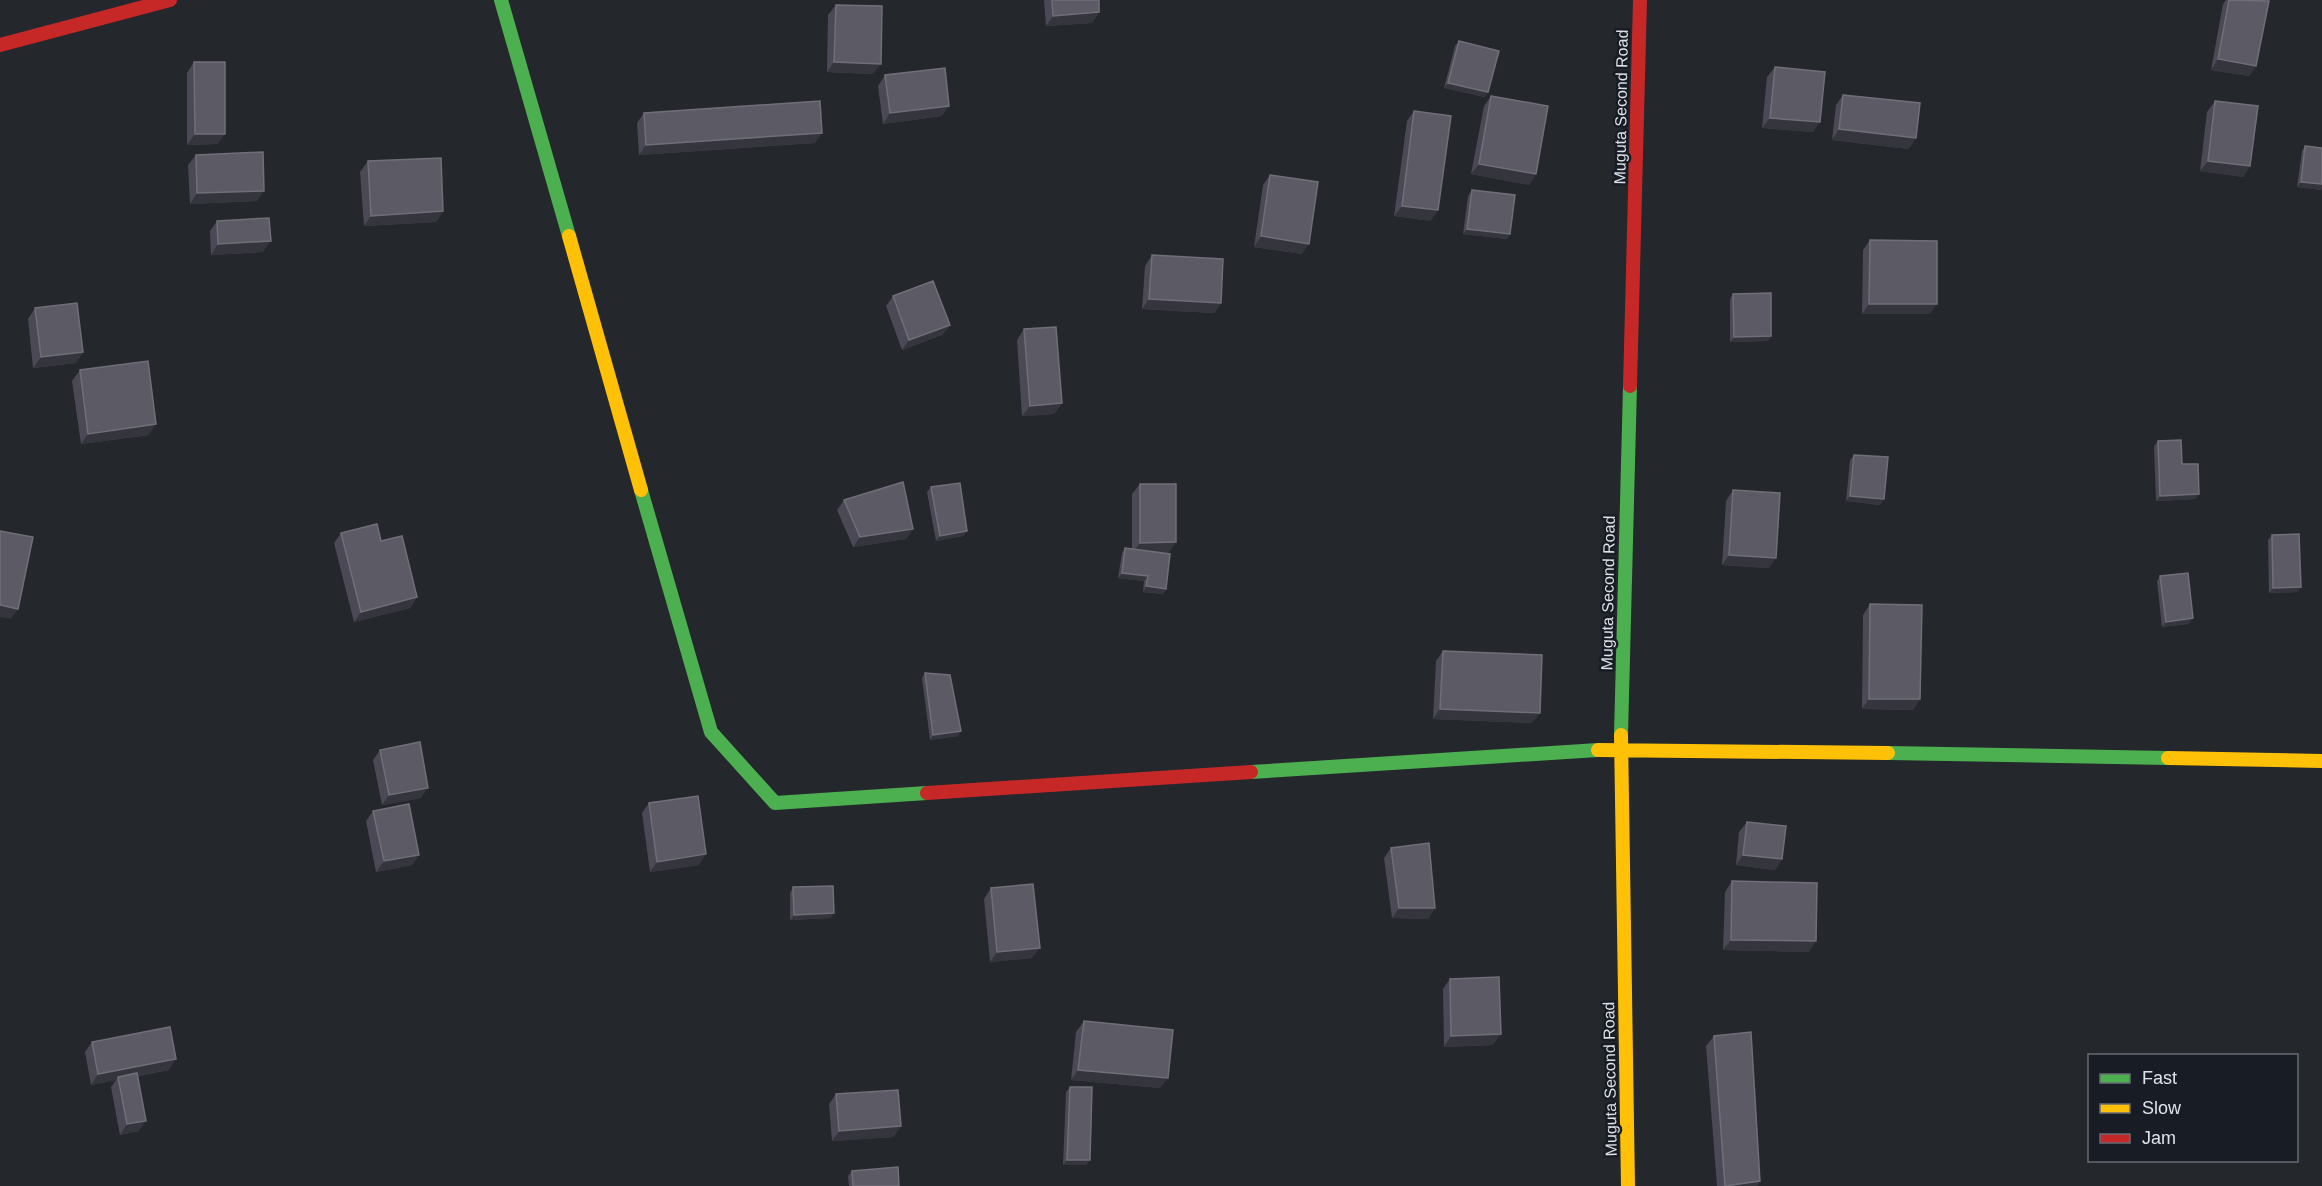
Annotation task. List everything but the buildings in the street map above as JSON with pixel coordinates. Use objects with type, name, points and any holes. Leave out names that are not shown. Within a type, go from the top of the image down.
[{"type":"street","points":[[0,45],[170,0]]},
{"type":"street","points":[[501,0],[711,732],[775,803],[1621,748],[2322,761]]},
{"type":"street","name":"Muguta Second Road","points":[[1628,1186],[1621,748],[1640,0]]},
{"type":"traffic: fast","points":[[501,0],[569,236]]},
{"type":"traffic: fast","points":[[1621,735],[1630,386]]},
{"type":"traffic: fast","points":[[641,490],[711,732],[775,803],[927,793]]},
{"type":"traffic: fast","points":[[1251,772],[1598,750]]},
{"type":"traffic: fast","points":[[1888,753],[2168,758]]},
{"type":"traffic: slow","points":[[569,236],[641,490]]},
{"type":"traffic: slow","points":[[1621,735],[1628,1186]]},
{"type":"traffic: slow","points":[[1598,750],[1888,753]]},
{"type":"traffic: slow","points":[[2168,758],[2322,761]]},
{"type":"traffic: jam","points":[[0,45],[170,0]]},
{"type":"traffic: jam","points":[[1630,386],[1640,0]]},
{"type":"traffic: jam","points":[[927,793],[1251,772]]}]
